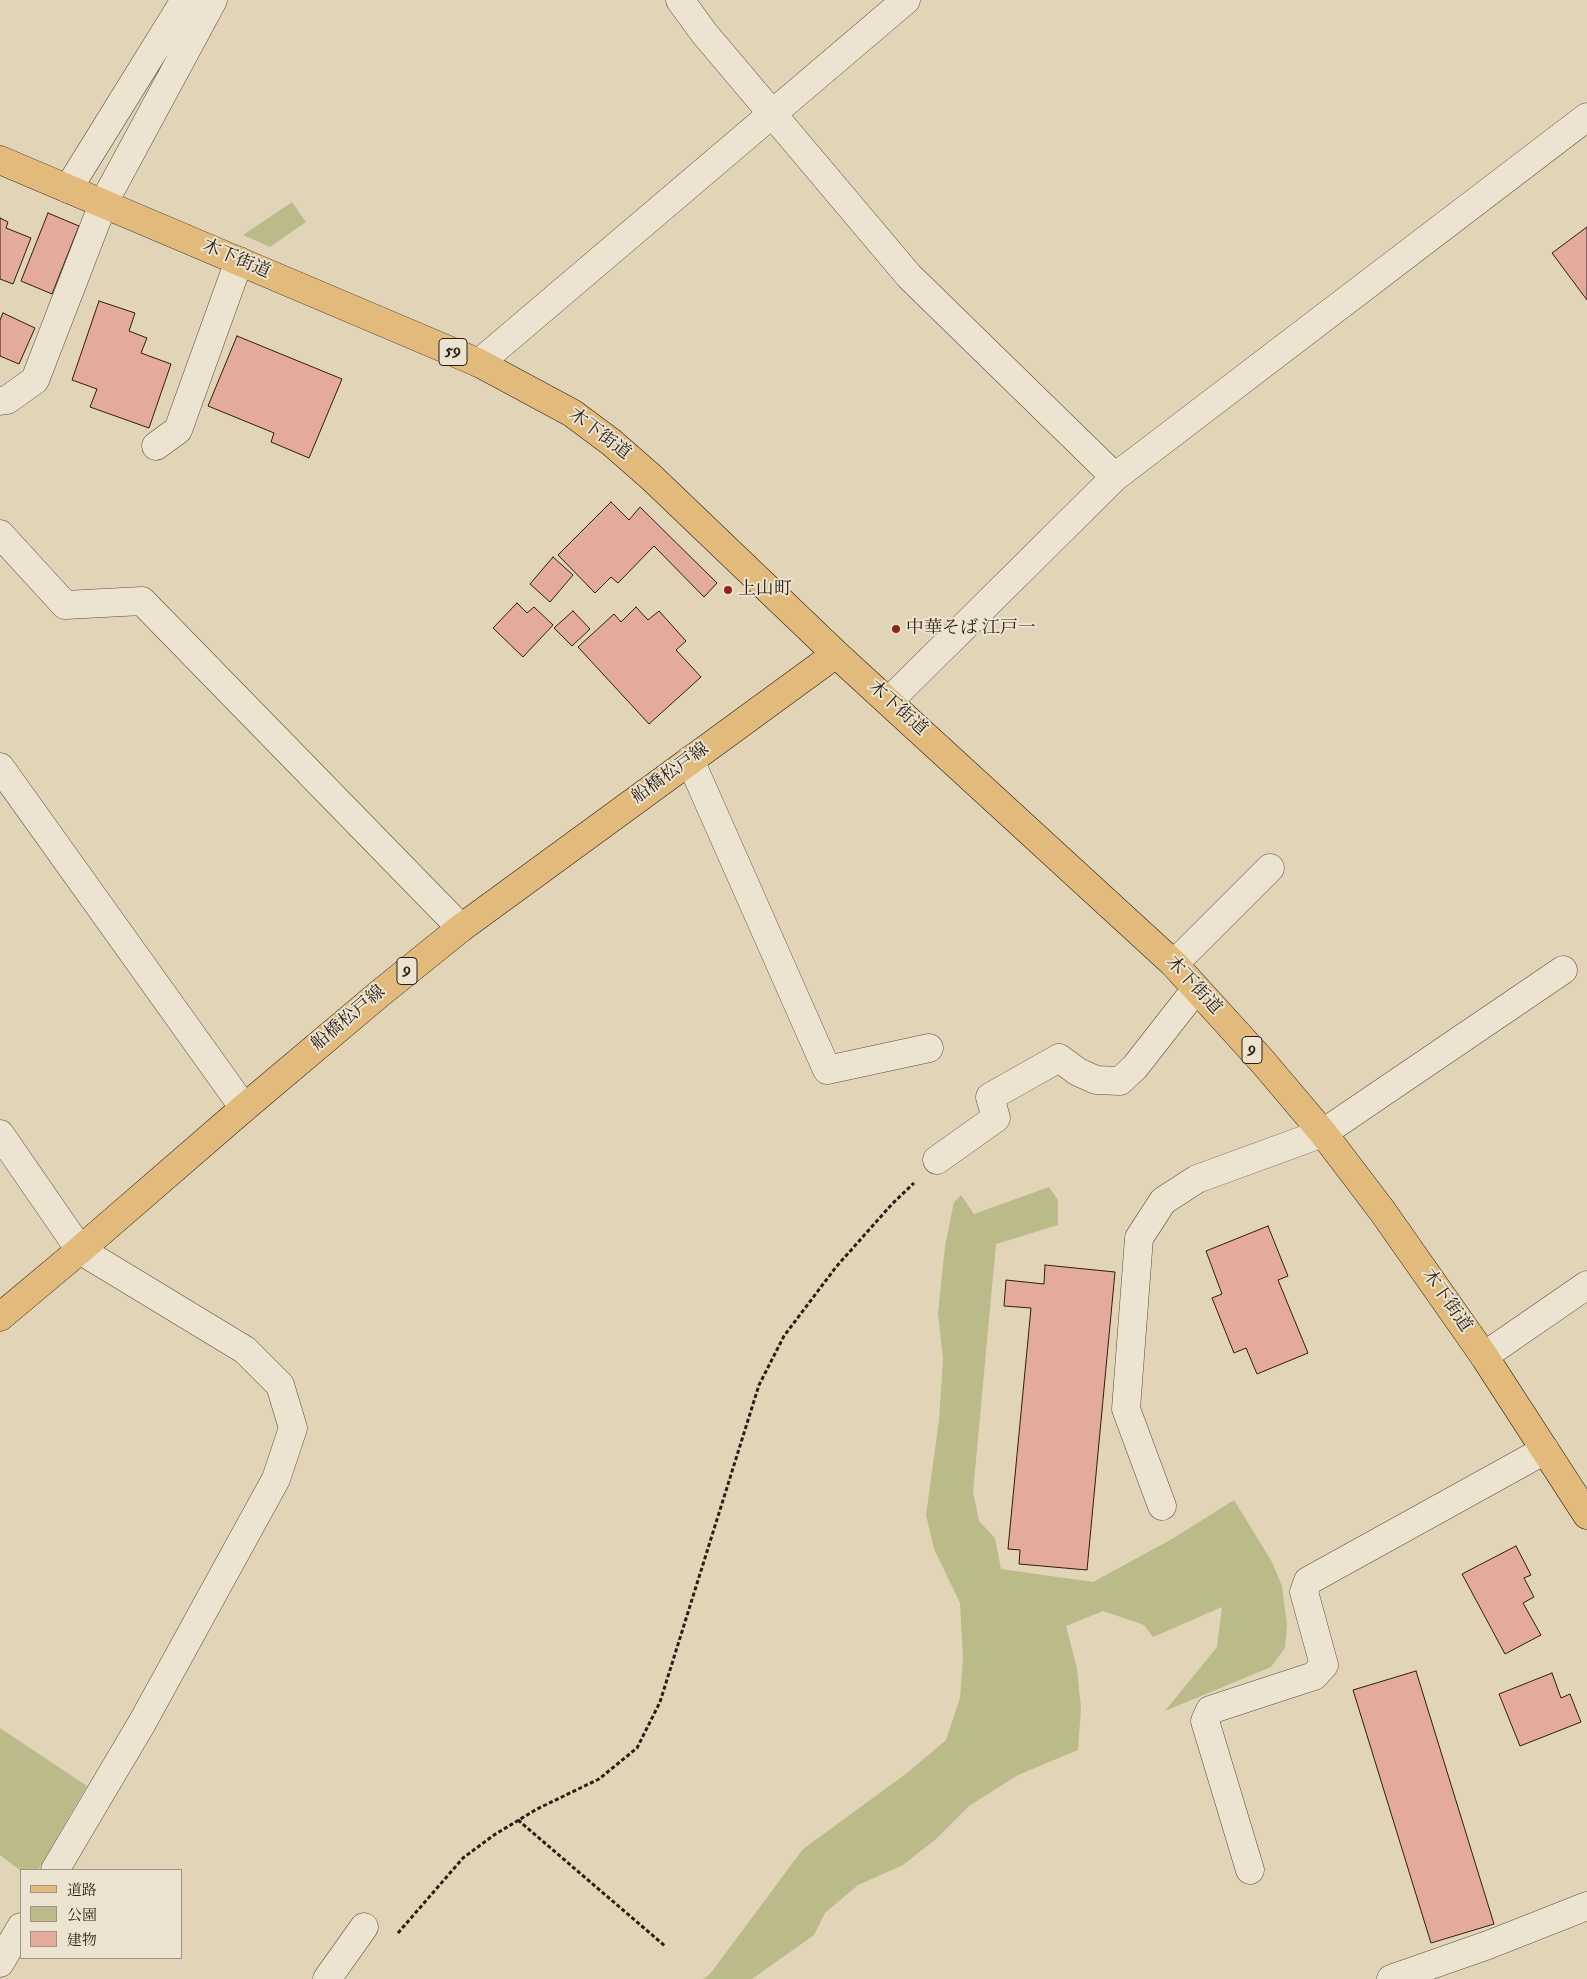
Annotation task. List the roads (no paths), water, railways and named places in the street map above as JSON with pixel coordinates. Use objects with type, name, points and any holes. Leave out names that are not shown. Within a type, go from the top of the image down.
[{"type":"main road","name":"木下街道","points":[[0,160],[479,363],[572,413],[652,477],[836,654],[1174,964],[1263,1062],[1323,1133],[1383,1212],[1484,1356],[1587,1515]]},
{"type":"main road","name":"船橋松戸線","points":[[0,1317],[378,994],[460,928],[836,654]]},
{"type":"street","points":[[68,189],[185,0]]},
{"type":"street","points":[[0,400],[7,400],[36,380],[103,204],[212,0]]},
{"type":"street","points":[[680,0],[704,33],[909,276],[1115,477]]},
{"type":"street","points":[[479,363],[906,0]]},
{"type":"street","points":[[889,701],[1115,477],[1587,117]]},
{"type":"street","points":[[156,446],[178,430],[239,261]]},
{"type":"street","points":[[0,534],[64,605],[142,601],[460,928]]},
{"type":"street","points":[[690,760],[827,1070],[929,1048]]},
{"type":"street","points":[[0,767],[244,1108]]},
{"type":"street","points":[[1174,964],[1270,868]]},
{"type":"street","points":[[1162,1506],[1126,1409],[1139,1238],[1163,1201],[1197,1178],[1323,1133],[1563,970]]},
{"type":"street","points":[[938,1160],[996,1118],[990,1097],[1059,1058],[1078,1072],[1096,1080],[1120,1080],[1135,1067],[1196,989]]},
{"type":"street","points":[[0,1134],[80,1250],[245,1350],[280,1385],[293,1428],[276,1480],[142,1723],[56,1869]]},
{"type":"street","points":[[1484,1356],[1587,1285]]},
{"type":"street","points":[[1250,1870],[1205,1721],[1210,1710],[1314,1676],[1324,1665],[1304,1592],[1308,1581],[1545,1450]]},
{"type":"street","points":[[1406,1977],[1587,1906]]},
{"type":"street","points":[[327,1979],[364,1927]]},
{"type":"street","points":[[0,1963],[20,1929]]},
{"type":"place","name":"上山町","points":[[728,590]]},
{"type":"place","name":"中華そば 江戸一","points":[[896,629]]}]
